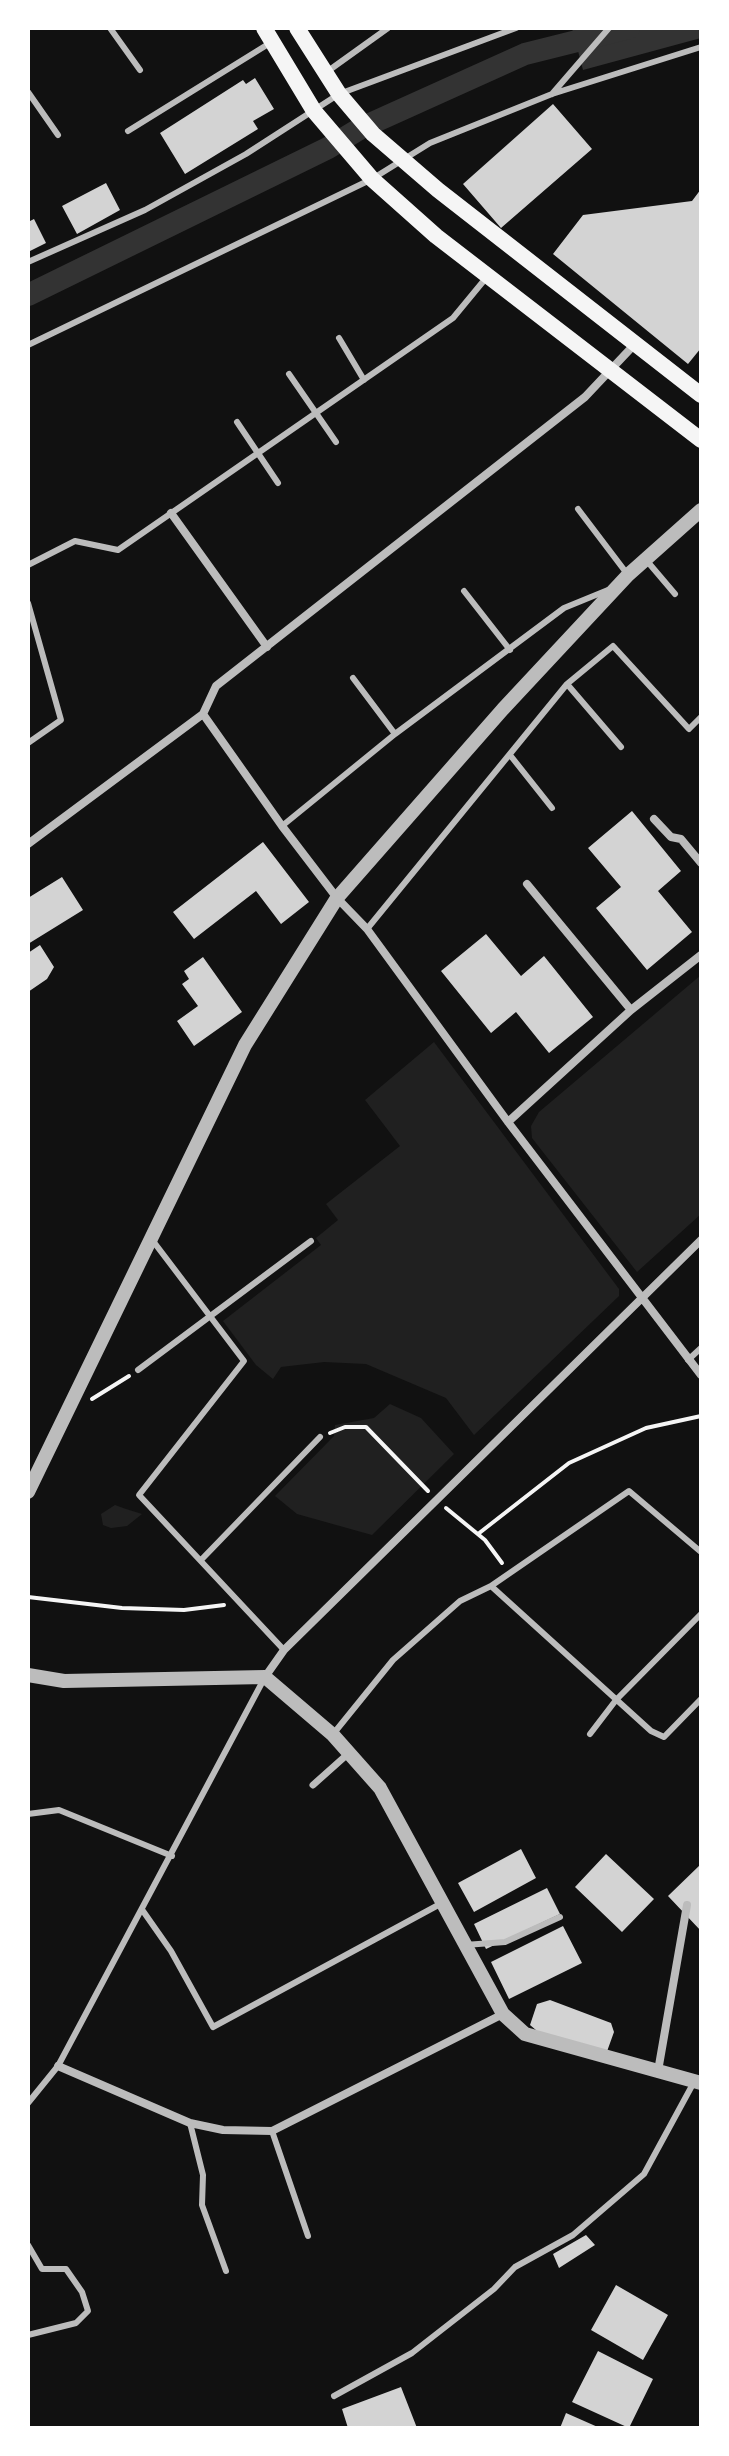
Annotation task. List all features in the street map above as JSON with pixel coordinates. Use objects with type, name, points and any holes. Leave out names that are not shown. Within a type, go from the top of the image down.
[{"type":"main road","points":[[297,28],[339,94],[373,134],[438,190],[701,395]]},
{"type":"main road","points":[[269,35],[314,111],[372,179],[436,236],[701,440]]},
{"type":"street","points":[[28,844],[203,714],[216,686],[585,397],[613,371],[634,345]]},
{"type":"street","points":[[28,1492],[150,1235],[245,1045],[337,898],[503,709],[624,580],[701,510]]},
{"type":"street","points":[[171,513],[267,647]]},
{"type":"street","points":[[203,714],[282,826],[337,898],[367,929],[508,1122],[701,1375]]},
{"type":"street","points":[[654,819],[671,837],[681,839],[701,863]]},
{"type":"street","points":[[527,884],[631,1010]]},
{"type":"street","points":[[508,1122],[631,1010],[701,955]]},
{"type":"street","points":[[265,1677],[284,1650],[701,1240]]},
{"type":"street","points":[[28,1675],[64,1681],[265,1677],[333,1735],[380,1788],[503,2014],[525,2034],[698,2082]]},
{"type":"street","points":[[313,1785],[350,1752]]},
{"type":"street","points":[[658,2071],[687,1905]]},
{"type":"street","points":[[58,2066],[190,2123],[223,2130],[272,2131],[503,2014]]},
{"type":"lane","points":[[110,28],[140,70]]},
{"type":"lane","points":[[325,73],[388,28]]},
{"type":"lane","points":[[28,262],[145,210],[246,154],[339,94],[516,28]]},
{"type":"lane","points":[[552,94],[609,28]]},
{"type":"lane","points":[[128,131],[269,35]]},
{"type":"lane","points":[[28,345],[372,179],[430,143],[552,94],[701,47]]},
{"type":"lane","points":[[28,92],[58,135]]},
{"type":"lane","points":[[28,565],[75,541],[118,550],[453,318],[489,275]]},
{"type":"lane","points":[[339,338],[364,380]]},
{"type":"lane","points":[[289,374],[336,442]]},
{"type":"lane","points":[[237,422],[278,483]]},
{"type":"lane","points":[[282,826],[395,734],[564,608],[624,580],[578,509]]},
{"type":"lane","points":[[647,561],[675,594]]},
{"type":"lane","points":[[464,591],[510,650]]},
{"type":"lane","points":[[28,603],[61,720],[28,743]]},
{"type":"lane","points":[[367,929],[567,684],[613,646],[689,729],[701,717]]},
{"type":"lane","points":[[353,678],[395,734]]},
{"type":"lane","points":[[567,684],[621,747]]},
{"type":"lane","points":[[510,755],[552,808]]},
{"type":"lane","points":[[150,1235],[209,1319],[244,1361],[139,1495],[284,1650]]},
{"type":"lane","points":[[138,1370],[311,1241]]},
{"type":"lane","points":[[688,1360],[701,1348]]},
{"type":"lane","points":[[202,1559],[320,1437]]},
{"type":"lane","points":[[333,1735],[393,1660],[460,1601],[491,1586],[629,1491],[701,1552]]},
{"type":"lane","points":[[491,1586],[651,1731],[664,1737],[701,1699]]},
{"type":"lane","points":[[590,1734],[616,1700],[701,1614]]},
{"type":"lane","points":[[28,2103],[58,2066],[265,1677]]},
{"type":"lane","points":[[28,1814],[59,1810],[172,1856]]},
{"type":"lane","points":[[143,1911],[171,1951],[213,2027],[442,1903]]},
{"type":"lane","points":[[464,1945],[505,1942],[560,1917]]},
{"type":"lane","points":[[334,2396],[412,2353],[494,2289],[515,2267],[573,2235],[644,2174],[698,2082]]},
{"type":"lane","points":[[190,2123],[203,2175],[202,2205],[226,2271]]},
{"type":"lane","points":[[272,2131],[308,2236]]},
{"type":"lane","points":[[28,2245],[42,2269],[66,2269],[82,2292],[88,2311],[76,2323],[28,2335]]},
{"type":"path","points":[[67,1415],[138,1370]]},
{"type":"path","points":[[478,1534],[569,1463],[646,1428],[701,1416]]},
{"type":"path","points":[[320,1437],[345,1427],[366,1427],[436,1500],[478,1534],[510,1573]]},
{"type":"path","points":[[28,1597],[122,1608],[184,1610],[239,1603]]},
{"type":"shaded area","points":[[572,28],[701,28],[701,38],[583,70]]},
{"type":"shaded area","points":[[701,975],[701,1214],[637,1272],[532,1138],[531,1126],[539,1112]]},
{"type":"shaded area","points":[[434,1042],[619,1289],[619,1296],[474,1435],[446,1398],[366,1364],[324,1362],[281,1367],[273,1379],[256,1365],[223,1321],[321,1245],[316,1238],[338,1220],[326,1204],[400,1146],[365,1100]]},
{"type":"shaded area","points":[[390,1404],[421,1418],[454,1454],[372,1535],[297,1514],[275,1496],[334,1436],[335,1425],[374,1418]]},
{"type":"shaded area","points":[[115,1505],[142,1514],[127,1526],[111,1528],[103,1525],[101,1514]]},
{"type":"building","points":[[255,78],[274,109],[253,121],[258,129],[185,174],[160,133],[243,80],[246,84]]},
{"type":"building","points":[[553,104],[592,149],[501,228],[463,184]]},
{"type":"building","points":[[106,183],[120,210],[77,234],[62,206]]},
{"type":"building","points":[[701,189],[701,348],[688,364],[553,254],[583,215],[692,201]]},
{"type":"building","points":[[34,219],[46,243],[28,252],[28,222]]},
{"type":"building","points":[[632,811],[681,871],[658,891],[692,932],[647,970],[596,908],[621,887],[588,848]]},
{"type":"building","points":[[263,842],[309,902],[281,924],[256,891],[194,939],[173,912]]},
{"type":"building","points":[[62,877],[83,910],[28,944],[28,898]]},
{"type":"building","points":[[486,934],[521,976],[544,956],[593,1017],[549,1053],[516,1012],[491,1033],[441,971]]},
{"type":"building","points":[[40,945],[54,967],[47,979],[28,992],[28,953]]},
{"type":"building","points":[[203,957],[242,1012],[194,1046],[177,1021],[198,1006],[182,984],[189,979],[184,971]]},
{"type":"building","points":[[521,1849],[536,1878],[474,1912],[458,1883]]},
{"type":"building","points":[[606,1854],[654,1899],[622,1932],[575,1887]]},
{"type":"building","points":[[701,1864],[701,1931],[668,1896]]},
{"type":"building","points":[[547,1888],[560,1914],[486,1949],[474,1924]]},
{"type":"building","points":[[563,1926],[582,1963],[509,1999],[491,1962]]},
{"type":"building","points":[[550,2000],[611,2023],[614,2032],[605,2057],[557,2048],[530,2025],[537,2004]]},
{"type":"building","points":[[586,2235],[595,2245],[559,2268],[553,2254]]},
{"type":"building","points":[[616,2285],[668,2315],[643,2360],[591,2330]]},
{"type":"building","points":[[598,2351],[653,2379],[629,2428],[572,2402]]},
{"type":"building","points":[[401,2387],[417,2428],[348,2428],[342,2409]]},
{"type":"building","points":[[566,2413],[600,2428],[560,2428]]},
{"type":"waterway","points":[[28,295],[328,148],[361,128],[525,54],[629,28]]}]
